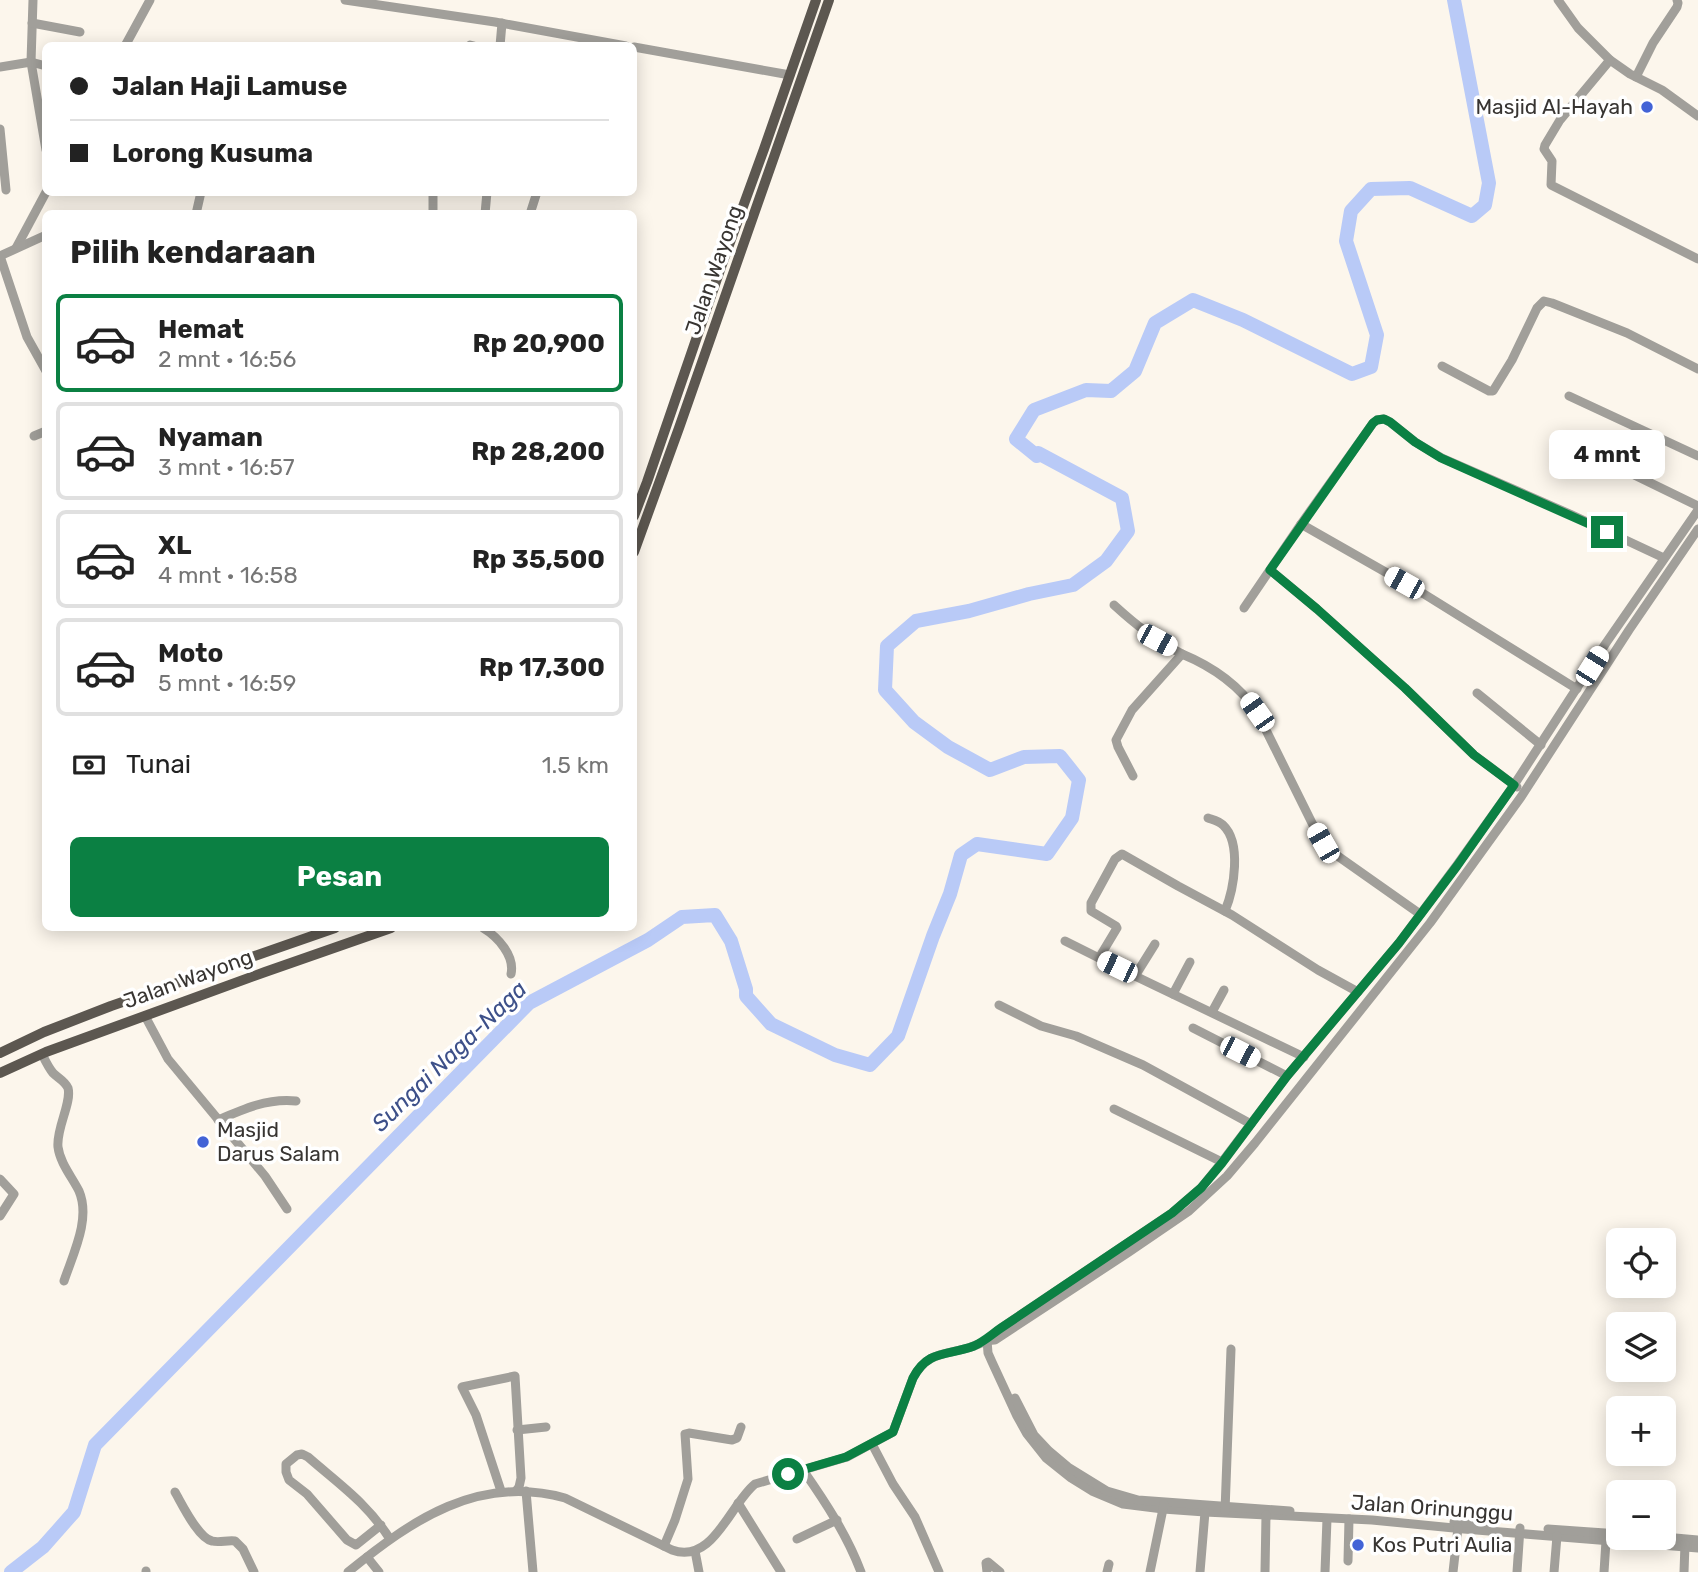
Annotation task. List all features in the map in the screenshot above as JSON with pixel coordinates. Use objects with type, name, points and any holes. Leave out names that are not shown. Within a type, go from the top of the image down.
[{"type":"main road","name":"Jalan Wayong","points":[[637,508],[816,0]]},
{"type":"main road","name":"Jalan Wayong","points":[[637,544],[829,0]]},
{"type":"main road","name":"Jalan Wayong","points":[[0,1053],[44,1032],[111,1006],[326,931]]},
{"type":"main road","name":"Jalan Wayong","points":[[0,1073],[42,1054],[382,931]]},
{"type":"street","points":[[33,0],[31,62],[42,127]]},
{"type":"street","points":[[127,42],[150,0]]},
{"type":"street","points":[[345,0],[604,42]]},
{"type":"street","points":[[1558,0],[1567,15],[1610,60],[1662,90],[1698,116]]},
{"type":"street","points":[[1636,77],[1653,43],[1676,7],[1676,0]]},
{"type":"street","points":[[32,23],[80,32]]},
{"type":"street","points":[[502,42],[504,24]]},
{"type":"street","points":[[637,48],[790,75]]},
{"type":"street","points":[[1610,60],[1560,120],[1545,145],[1544,149],[1552,161],[1551,185],[1698,260]]},
{"type":"street","points":[[0,67],[31,62],[42,65]]},
{"type":"street","points":[[0,129],[6,190]]},
{"type":"street","points":[[16,248],[44,196]]},
{"type":"street","points":[[42,237],[0,256],[27,337],[42,364]]},
{"type":"street","points":[[1442,366],[1489,391],[1494,390],[1537,308],[1544,301],[1627,333],[1698,369]]},
{"type":"street","points":[[1569,396],[1698,456]]},
{"type":"street","points":[[1244,608],[1373,423],[1384,419],[1441,458],[1664,558]]},
{"type":"street","points":[[34,436],[42,433]]},
{"type":"street","points":[[348,1572],[419,1520],[449,1505],[501,1491],[549,1493],[579,1504],[680,1553],[695,1551],[720,1531],[746,1491],[755,1484],[846,1457],[893,1432],[906,1394],[922,1364],[934,1356],[987,1340],[1172,1213],[1201,1188],[1287,1076],[1399,943],[1457,866],[1541,745],[1606,643],[1698,508],[1624,470],[1608,456]]},
{"type":"street","points":[[1301,524],[1424,594],[1577,690]]},
{"type":"street","points":[[987,1340],[995,1340],[1129,1252],[1189,1211],[1214,1190],[1255,1143],[1430,923],[1524,793],[1698,529]]},
{"type":"street","points":[[1270,570],[1395,679],[1474,755],[1524,793]]},
{"type":"street","points":[[1636,600],[1646,606]]},
{"type":"street","points":[[1114,605],[1136,626],[1199,661],[1249,699],[1323,843],[1420,914]]},
{"type":"street","points":[[1133,776],[1116,740],[1132,710],[1182,653]]},
{"type":"street","points":[[1477,693],[1541,745]]},
{"type":"street","points":[[1208,818],[1219,821],[1226,827],[1232,839],[1234,876],[1225,911]]},
{"type":"street","points":[[1098,958],[1117,928],[1091,911],[1091,904],[1115,859],[1122,854],[1225,911],[1358,992]]},
{"type":"street","points":[[487,931],[506,951],[511,961],[511,974]]},
{"type":"street","points":[[1065,941],[1304,1056]]},
{"type":"street","points":[[1399,943],[1408,950]]},
{"type":"street","points":[[1135,976],[1155,944]]},
{"type":"street","points":[[1173,994],[1190,962]]},
{"type":"street","points":[[1212,1012],[1224,990]]},
{"type":"street","points":[[999,1004],[1041,1026],[1076,1036],[1143,1065],[1251,1124]]},
{"type":"street","points":[[1348,1004],[1359,1012]]},
{"type":"street","points":[[145,1016],[168,1059],[265,1176],[287,1209]]},
{"type":"street","points":[[1193,1028],[1287,1076]]},
{"type":"street","points":[[42,1054],[51,1070],[67,1087],[68,1098],[60,1126],[59,1151],[83,1203],[80,1230],[64,1281]]},
{"type":"street","points":[[218,1120],[268,1102],[296,1101]]},
{"type":"street","points":[[1114,1109],[1222,1163]]},
{"type":"street","points":[[0,1179],[14,1194],[0,1216]]},
{"type":"street","name":"Jalan Orinunggu","points":[[987,1340],[1034,1435],[1049,1451],[1068,1467],[1107,1490],[1138,1500],[1205,1512],[1225,1510],[1327,1519],[1367,1518],[1458,1528],[1606,1533]]},
{"type":"street","points":[[1225,1510],[1231,1349]]},
{"type":"street","points":[[501,1491],[480,1425],[463,1387],[515,1376],[521,1478],[516,1491]]},
{"type":"street","points":[[517,1430],[546,1427]]},
{"type":"street","points":[[664,1546],[676,1520],[688,1479],[685,1434],[732,1440],[737,1438],[741,1427]]},
{"type":"street","points":[[872,1444],[893,1484],[915,1517],[939,1572]]},
{"type":"street","points":[[381,1525],[356,1545],[352,1544],[301,1488],[289,1480],[286,1464],[297,1455],[307,1457],[353,1494],[381,1525],[390,1539]]},
{"type":"street","points":[[803,1470],[837,1520],[861,1572]]},
{"type":"street","points":[[526,1491],[533,1572]]},
{"type":"street","points":[[174,1492],[204,1537],[214,1542],[235,1541],[243,1549],[254,1572]]},
{"type":"street","points":[[738,1503],[781,1572]]},
{"type":"street","points":[[1150,1572],[1163,1506]]},
{"type":"street","name":"Jalan Orinunggu","points":[[1163,1506],[1520,1530],[1606,1541]]},
{"type":"street","points":[[1200,1572],[1205,1512]]},
{"type":"street","points":[[1265,1572],[1266,1515]]},
{"type":"street","points":[[1325,1572],[1327,1519]]},
{"type":"street","points":[[1348,1561],[1349,1519]]},
{"type":"street","points":[[797,1539],[837,1520]]},
{"type":"street","points":[[1453,1572],[1458,1528]]},
{"type":"street","points":[[1517,1572],[1520,1530]]},
{"type":"street","points":[[1554,1572],[1557,1536]]},
{"type":"street","name":"Jalan Orinunggu","points":[[1676,1540],[1698,1548]]},
{"type":"street","name":"Jalan Orinunggu","points":[[1676,1543],[1698,1540]]},
{"type":"street","points":[[1604,1572],[1606,1541]]},
{"type":"street","points":[[1684,1572],[1685,1543]]},
{"type":"street","points":[[695,1551],[699,1572]]},
{"type":"street","points":[[367,1557],[379,1572]]},
{"type":"street","points":[[987,1572],[985,1566],[988,1562],[1000,1572]]},
{"type":"waterway","name":"Sungai Naga-Naga","points":[[11,1572],[43,1547],[74,1512],[95,1445],[529,1003],[648,940],[682,917],[715,915],[731,941],[746,996],[771,1024],[835,1055],[870,1065],[898,1036],[950,894],[961,855],[977,844],[1047,854],[1072,818],[1079,780],[1060,756],[1024,757],[990,770],[948,747],[914,722],[885,690],[887,646],[916,621],[1073,585],[1106,561],[1128,531],[1122,498],[1038,453],[1037,456],[1016,439],[1034,410],[1086,390],[1111,391],[1135,371],[1155,323],[1193,300],[1243,320],[1352,374],[1371,367],[1377,335],[1346,241],[1351,211],[1371,189],[1410,188],[1472,216],[1485,205],[1489,183],[1454,0]]},
{"type":"place","name":"Masjid Al-Hayah","points":[[1647,107]]},
{"type":"place","name":"Masjid Darus Salam","points":[[203,1142]]},
{"type":"place","name":"Kos Putri Aulia","points":[[1358,1545]]},
{"type":"route","points":[[788,1474],[846,1457],[893,1432],[913,1378],[928,1359],[987,1340],[1172,1213],[1201,1188],[1287,1076],[1399,943],[1514,785],[1474,755],[1405,688],[1270,570],[1373,423],[1384,419],[1441,458],[1607,532]]}]
